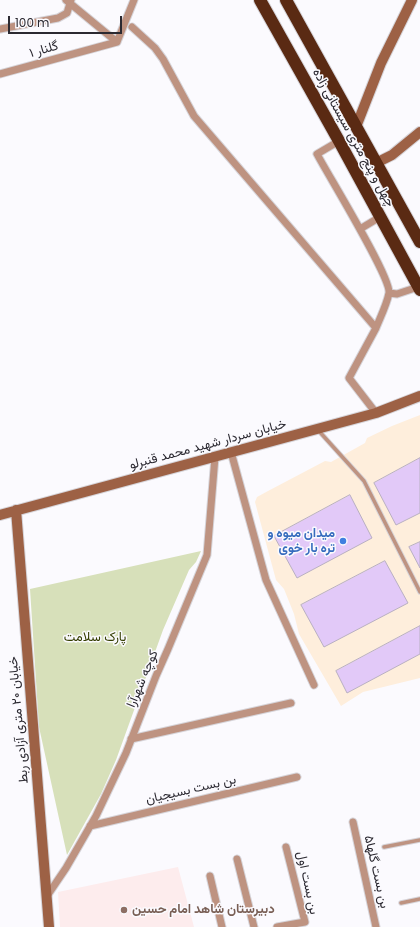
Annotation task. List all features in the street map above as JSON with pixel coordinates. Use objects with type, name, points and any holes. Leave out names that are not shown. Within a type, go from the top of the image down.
[{"type":"highway","name":"چهل و پنج متری سیستانی زاده","points":[[260,0],[419,288]]},
{"type":"highway","name":"چهل و پنج متری سیستانی زاده","points":[[286,0],[420,242]]},
{"type":"street","points":[[69,1],[117,42],[134,0]]},
{"type":"street","points":[[356,127],[381,63],[412,0]]},
{"type":"street","points":[[0,29],[58,18],[67,13],[69,1]]},
{"type":"street","points":[[132,27],[155,48],[194,116],[376,328]]},
{"type":"street","name":"۱ گلنار","points":[[0,74],[117,42]]},
{"type":"street","points":[[376,163],[392,155],[420,132]]},
{"type":"street","points":[[339,141],[317,154],[382,270],[389,293],[376,328],[349,378],[376,413]]},
{"type":"street","points":[[360,229],[380,217]]},
{"type":"street","points":[[389,293],[397,294],[419,288]]},
{"type":"street","name":"خیابان سردار شهید محمد قنبرلو","points":[[0,515],[376,413],[420,396]]},
{"type":"street","points":[[406,402],[420,402]]},
{"type":"street","points":[[232,452],[266,580],[314,685]]},
{"type":"street","name":"کوچه شهرآرا","points":[[47,896],[66,868],[90,826],[131,739],[207,554],[215,457]]},
{"type":"street","name":"خیابان ۲۰ متری آزادی ربط","points":[[16,510],[49,927]]},
{"type":"street","points":[[131,739],[291,703]]},
{"type":"street","name":"بن بست بسیجیان","points":[[90,826],[297,777]]},
{"type":"street","name":"بن بست گلها۵","points":[[353,822],[376,927]]},
{"type":"street","name":"بن بست اول","points":[[278,927],[305,922],[286,847]]},
{"type":"street","points":[[237,859],[254,927]]},
{"type":"street","points":[[210,876],[222,927]]},
{"type":"lane","points":[[317,429],[364,481],[420,592]]},
{"type":"lane","points":[[384,846],[420,840]]},
{"type":"lane","points":[[401,904],[420,899]]},
{"type":"shaded area","name":"میدان میوه و تره بار خوی","points":[[420,415],[420,678],[363,692],[341,706],[299,634],[294,614],[284,589],[276,580],[255,502],[257,497],[268,491],[325,461],[331,462],[365,443],[367,438]]},
{"type":"shaded area","name":"دبیرستان شاهد امام حسین","points":[[178,867],[194,927],[60,927],[58,892]]},
{"type":"green space","name":"پارک سلامت","points":[[201,551],[196,562],[189,570],[163,630],[116,760],[101,794],[67,855],[39,727],[30,589]]},
{"type":"building","points":[[420,458],[420,513],[396,525],[374,483]]},
{"type":"building","points":[[350,495],[372,538],[297,578],[274,536]]},
{"type":"building","points":[[420,542],[420,568],[409,547]]},
{"type":"building","points":[[385,561],[408,603],[324,647],[301,605]]},
{"type":"building","points":[[420,626],[420,654],[347,693],[336,671]]},
{"type":"place","name":"میدان میوه و تره بار خوی","points":[[343,541]]},
{"type":"place","name":"دبیرستان شاهد امام حسین","points":[[124,910]]}]
